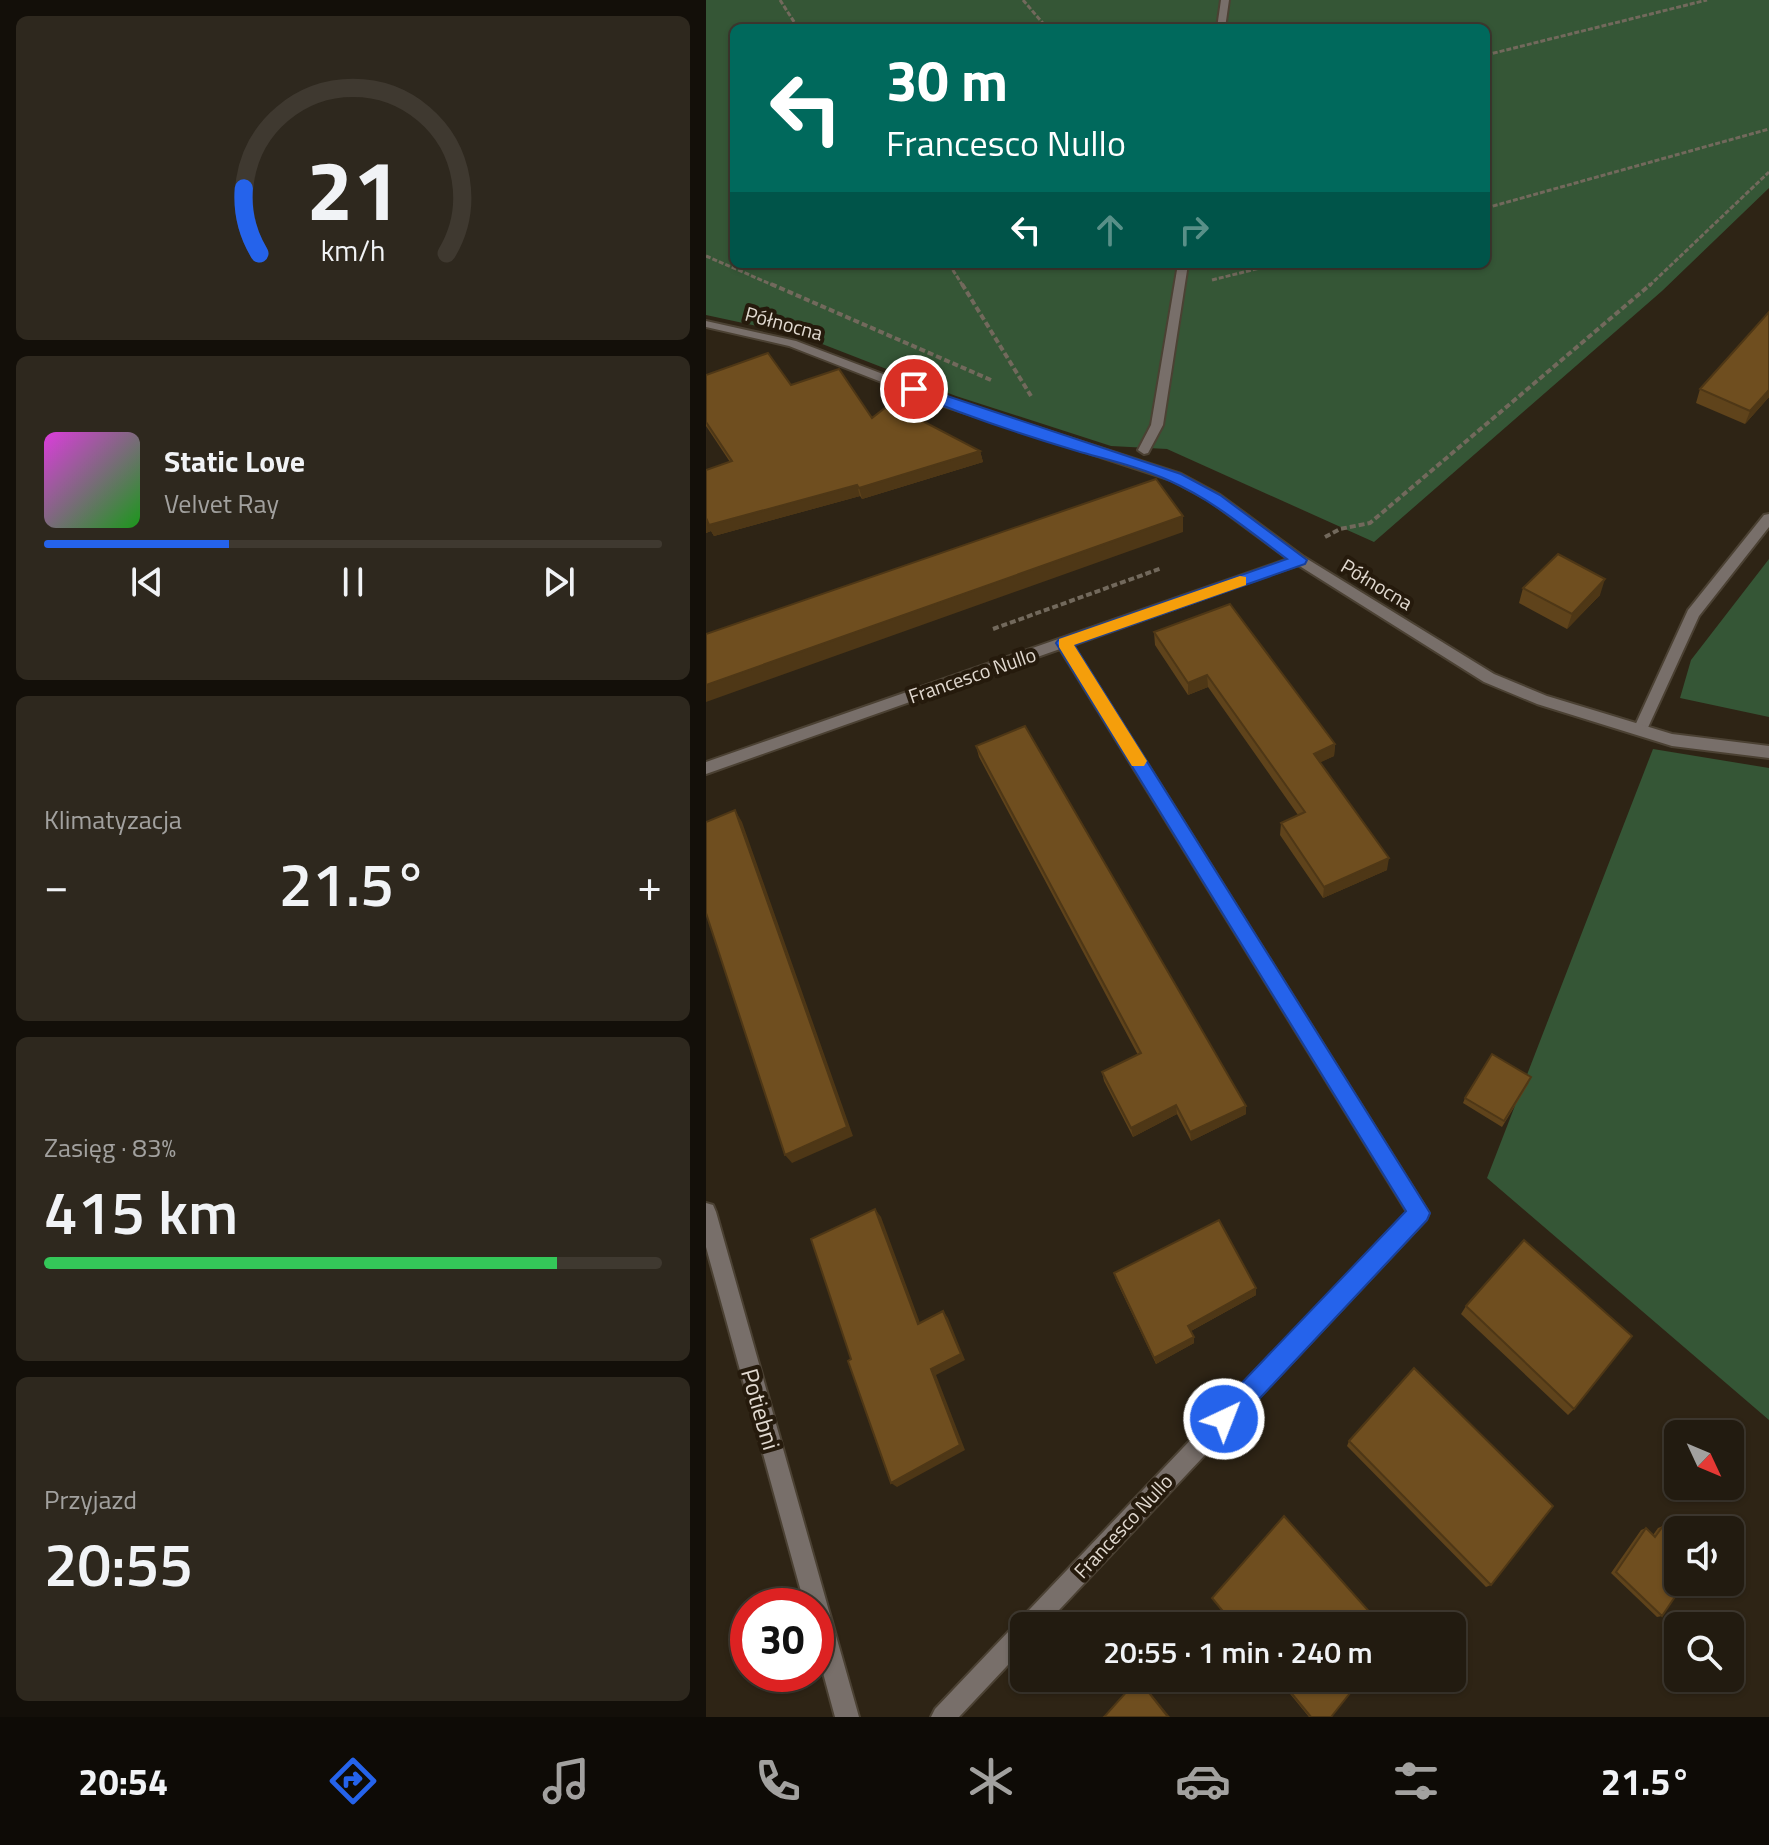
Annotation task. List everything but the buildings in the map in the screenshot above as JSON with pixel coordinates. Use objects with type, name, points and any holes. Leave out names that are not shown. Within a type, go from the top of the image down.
[{"type":"street","points":[[1222,24],[1225,0]]},
{"type":"street","points":[[1144,450],[1157,425],[1183,268]]},
{"type":"street","name":"Północna","points":[[706,324],[792,343],[942,401],[1176,477],[1215,498],[1299,560],[1489,678],[1542,700],[1672,740],[1769,752]]},
{"type":"street","points":[[1640,730],[1693,614],[1769,518]]},
{"type":"street","points":[[1064,643],[1299,560]]},
{"type":"street","name":"Francesco Nullo","points":[[706,768],[1064,643],[1419,1213],[1042,1612]]},
{"type":"street","name":"Potiebni","points":[[706,1212],[811,1588]]},
{"type":"street","points":[[943,1717],[1010,1646]]},
{"type":"street","name":"Potiebni","points":[[834,1670],[847,1717]]},
{"type":"path","points":[[780,0],[795,24]]},
{"type":"path","points":[[1023,0],[1044,24]]},
{"type":"path","points":[[1490,54],[1707,0]]},
{"type":"path","points":[[1490,207],[1769,129]]},
{"type":"path","points":[[1340,529],[1370,523],[1647,288],[1769,172]]},
{"type":"path","points":[[706,256],[730,266]]},
{"type":"path","points":[[734,268],[1004,386]]},
{"type":"path","points":[[952,268],[1033,398],[1018,392]]},
{"type":"path","points":[[1180,289],[1261,268]]},
{"type":"green space","points":[[706,0],[1769,0],[1769,188],[1662,291],[1374,542],[1167,449],[1111,446],[956,396],[799,335],[706,315]]},
{"type":"green space","points":[[1769,559],[1769,717],[1680,698],[1691,660]]},
{"type":"green space","points":[[1653,749],[1769,768],[1769,1420],[1487,1178]]},
{"type":"slow traffic","points":[[1138,761],[1064,643],[1240,581]]},
{"type":"route","points":[[914,389],[942,401],[1176,477],[1215,498],[1299,560],[1064,643],[1419,1213],[1224,1419]]}]
